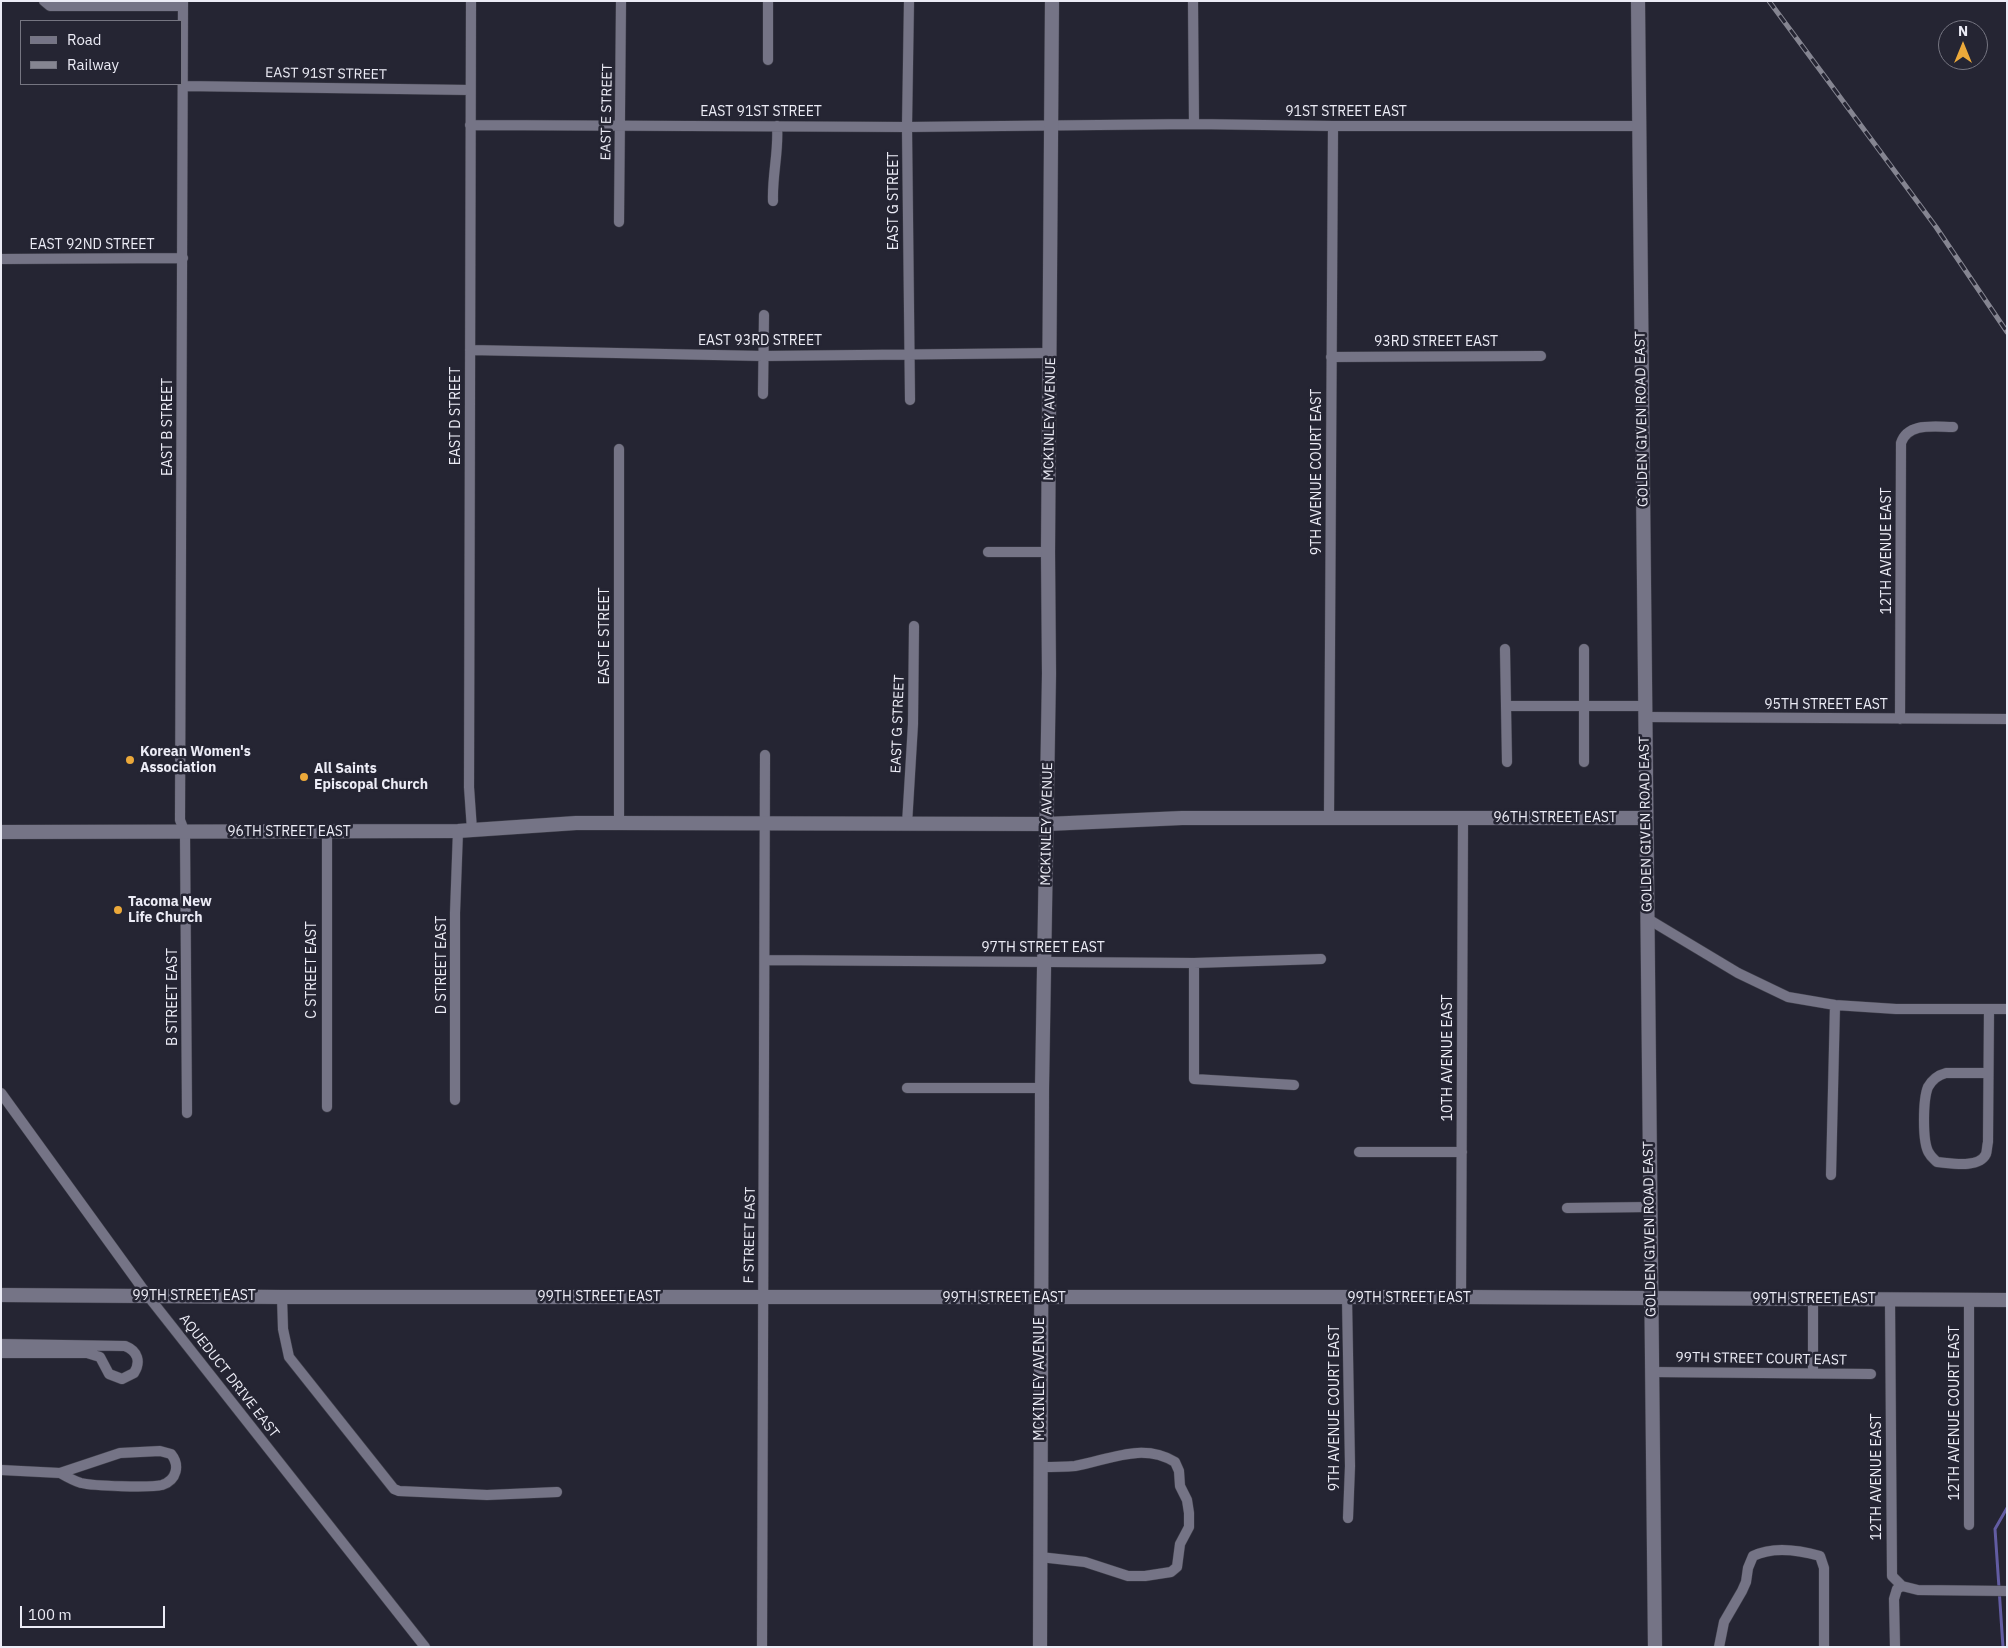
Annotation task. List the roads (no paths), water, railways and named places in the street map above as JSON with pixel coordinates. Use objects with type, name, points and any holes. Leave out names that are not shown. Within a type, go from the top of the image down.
[{"type":"street","name":"EAST D STREET","points":[[471,1],[469,788],[472,830]]},
{"type":"street","name":"EAST E STREET","points":[[619,222],[621,1]]},
{"type":"street","points":[[768,1],[768,60]]},
{"type":"street","name":"EAST G STREET","points":[[909,1],[907,127],[908,356],[910,400]]},
{"type":"street","name":"MCKINLEY AVENUE","points":[[1040,1647],[1040,1298],[1044,961],[1048,824],[1052,1]]},
{"type":"street","points":[[1193,1],[1194,124]]},
{"type":"street","name":"GOLDEN GIVEN ROAD EAST","points":[[1638,1],[1655,1647]]},
{"type":"street","points":[[44,2],[50,6],[183,4]]},
{"type":"street","name":"EAST B STREET","points":[[183,4],[180,820],[185,832],[186,852]]},
{"type":"street","name":"EAST 91ST STREET","points":[[183,86],[470,90]]},
{"type":"street","name":"EAST 91ST STREET","points":[[470,125],[621,124],[907,127],[1052,125]]},
{"type":"street","name":"91ST STREET EAST","points":[[1052,125],[1639,126]]},
{"type":"street","points":[[773,201],[774,172],[777,161],[777,126]]},
{"type":"street","name":"9TH AVENUE COURT EAST","points":[[1329,817],[1333,126]]},
{"type":"street","name":"EAST 92ND STREET","points":[[1,259],[183,258]]},
{"type":"street","points":[[763,394],[764,315]]},
{"type":"street","name":"EAST 93RD STREET","points":[[470,350],[763,356],[1051,354]]},
{"type":"street","name":"93RD STREET EAST","points":[[1331,356],[1541,356]]},
{"type":"street","name":"12TH AVENUE EAST","points":[[1900,719],[1901,443],[1906,433],[1916,428],[1953,427]]},
{"type":"street","name":"EAST E STREET","points":[[619,449],[619,823]]},
{"type":"street","points":[[988,552],[1048,552]]},
{"type":"street","name":"EAST G STREET","points":[[907,824],[913,731],[914,626]]},
{"type":"street","points":[[1506,649],[1507,762]]},
{"type":"street","points":[[1584,650],[1584,762]]},
{"type":"street","name":"95TH STREET EAST","points":[[1506,706],[1584,706],[1644,711],[1900,719],[2007,719]]},
{"type":"street","name":"F STREET EAST","points":[[762,1647],[765,1205],[765,755]]},
{"type":"street","name":"96TH STREET EAST","points":[[1,832],[458,831],[576,823],[1048,824],[1182,818],[1646,818]]},
{"type":"street","name":"10TH AVENUE EAST","points":[[1461,1297],[1463,818]]},
{"type":"street","name":"D STREET EAST","points":[[455,1100],[458,831]]},
{"type":"street","name":"C STREET EAST","points":[[327,832],[327,1107]]},
{"type":"street","name":"B STREET EAST","points":[[186,852],[187,1113]]},
{"type":"street","points":[[1648,919],[1760,985],[1788,997],[1835,1006],[1896,1009],[2007,1009]]},
{"type":"street","name":"97TH STREET EAST","points":[[765,960],[1194,963],[1321,959]]},
{"type":"street","points":[[1194,963],[1194,1079],[1294,1085]]},
{"type":"street","points":[[1831,1175],[1835,1006]]},
{"type":"street","points":[[1988,1009],[1988,1073],[1988,1142],[1986,1154],[1982,1159],[1972,1163],[1953,1164],[1937,1162],[1930,1155],[1925,1142],[1925,1095],[1929,1086],[1940,1075],[1957,1072],[1988,1073]]},
{"type":"street","points":[[907,1088],[1042,1088]]},
{"type":"street","name":"AQUEDUCT DRIVE EAST","points":[[1,1093],[148,1296],[425,1647]]},
{"type":"street","points":[[1359,1152],[1462,1152]]},
{"type":"street","points":[[1567,1208],[1650,1207]]},
{"type":"street","name":"99TH STREET EAST","points":[[1,1295],[282,1297],[1461,1297],[2007,1300]]},
{"type":"street","points":[[282,1297],[283,1329],[289,1356],[394,1489],[398,1491],[487,1494],[557,1492]]},
{"type":"street","name":"9TH AVENUE COURT EAST","points":[[1347,1298],[1350,1466],[1348,1518]]},
{"type":"street","points":[[1813,1299],[1813,1373]]},
{"type":"street","name":"12TH AVENUE EAST","points":[[1890,1300],[1891,1571],[1892,1576],[1902,1586]]},
{"type":"street","name":"12TH AVENUE COURT EAST","points":[[1969,1300],[1969,1525]]},
{"type":"street","points":[[1,1344],[125,1346],[135,1353],[138,1361],[134,1373],[122,1379],[109,1374],[100,1357],[87,1353],[1,1353]]},
{"type":"street","name":"99TH STREET COURT EAST","points":[[1652,1372],[1871,1374]]},
{"type":"street","points":[[1,1470],[60,1473],[110,1456],[129,1452],[166,1452],[171,1454],[176,1463],[175,1475],[170,1481],[158,1486],[88,1484],[75,1481],[60,1473]]},
{"type":"street","points":[[1040,1466],[1075,1466],[1125,1453],[1158,1454],[1175,1462],[1179,1471],[1180,1486],[1188,1500],[1189,1513],[1189,1527],[1180,1544],[1177,1568],[1171,1572],[1145,1576],[1128,1576],[1086,1562],[1040,1557]]},
{"type":"street","points":[[1719,1647],[1724,1622],[1746,1582],[1748,1568],[1753,1556],[1767,1551],[1779,1550],[1807,1552],[1820,1556],[1824,1568],[1824,1647]]},
{"type":"street","points":[[1895,1647],[1894,1599],[1897,1589],[1902,1586],[1926,1590],[2007,1591]]},
{"type":"waterway","points":[[2003,1647],[1995,1529],[2007,1508]]},
{"type":"railway","points":[[1769,1],[1936,227],[2007,332]]},
{"type":"place","name":"Korean Women's Association","points":[[130,760]]},
{"type":"place","name":"All Saints Episcopal Church","points":[[304,777]]},
{"type":"place","name":"Tacoma New Life Church","points":[[118,910]]}]
